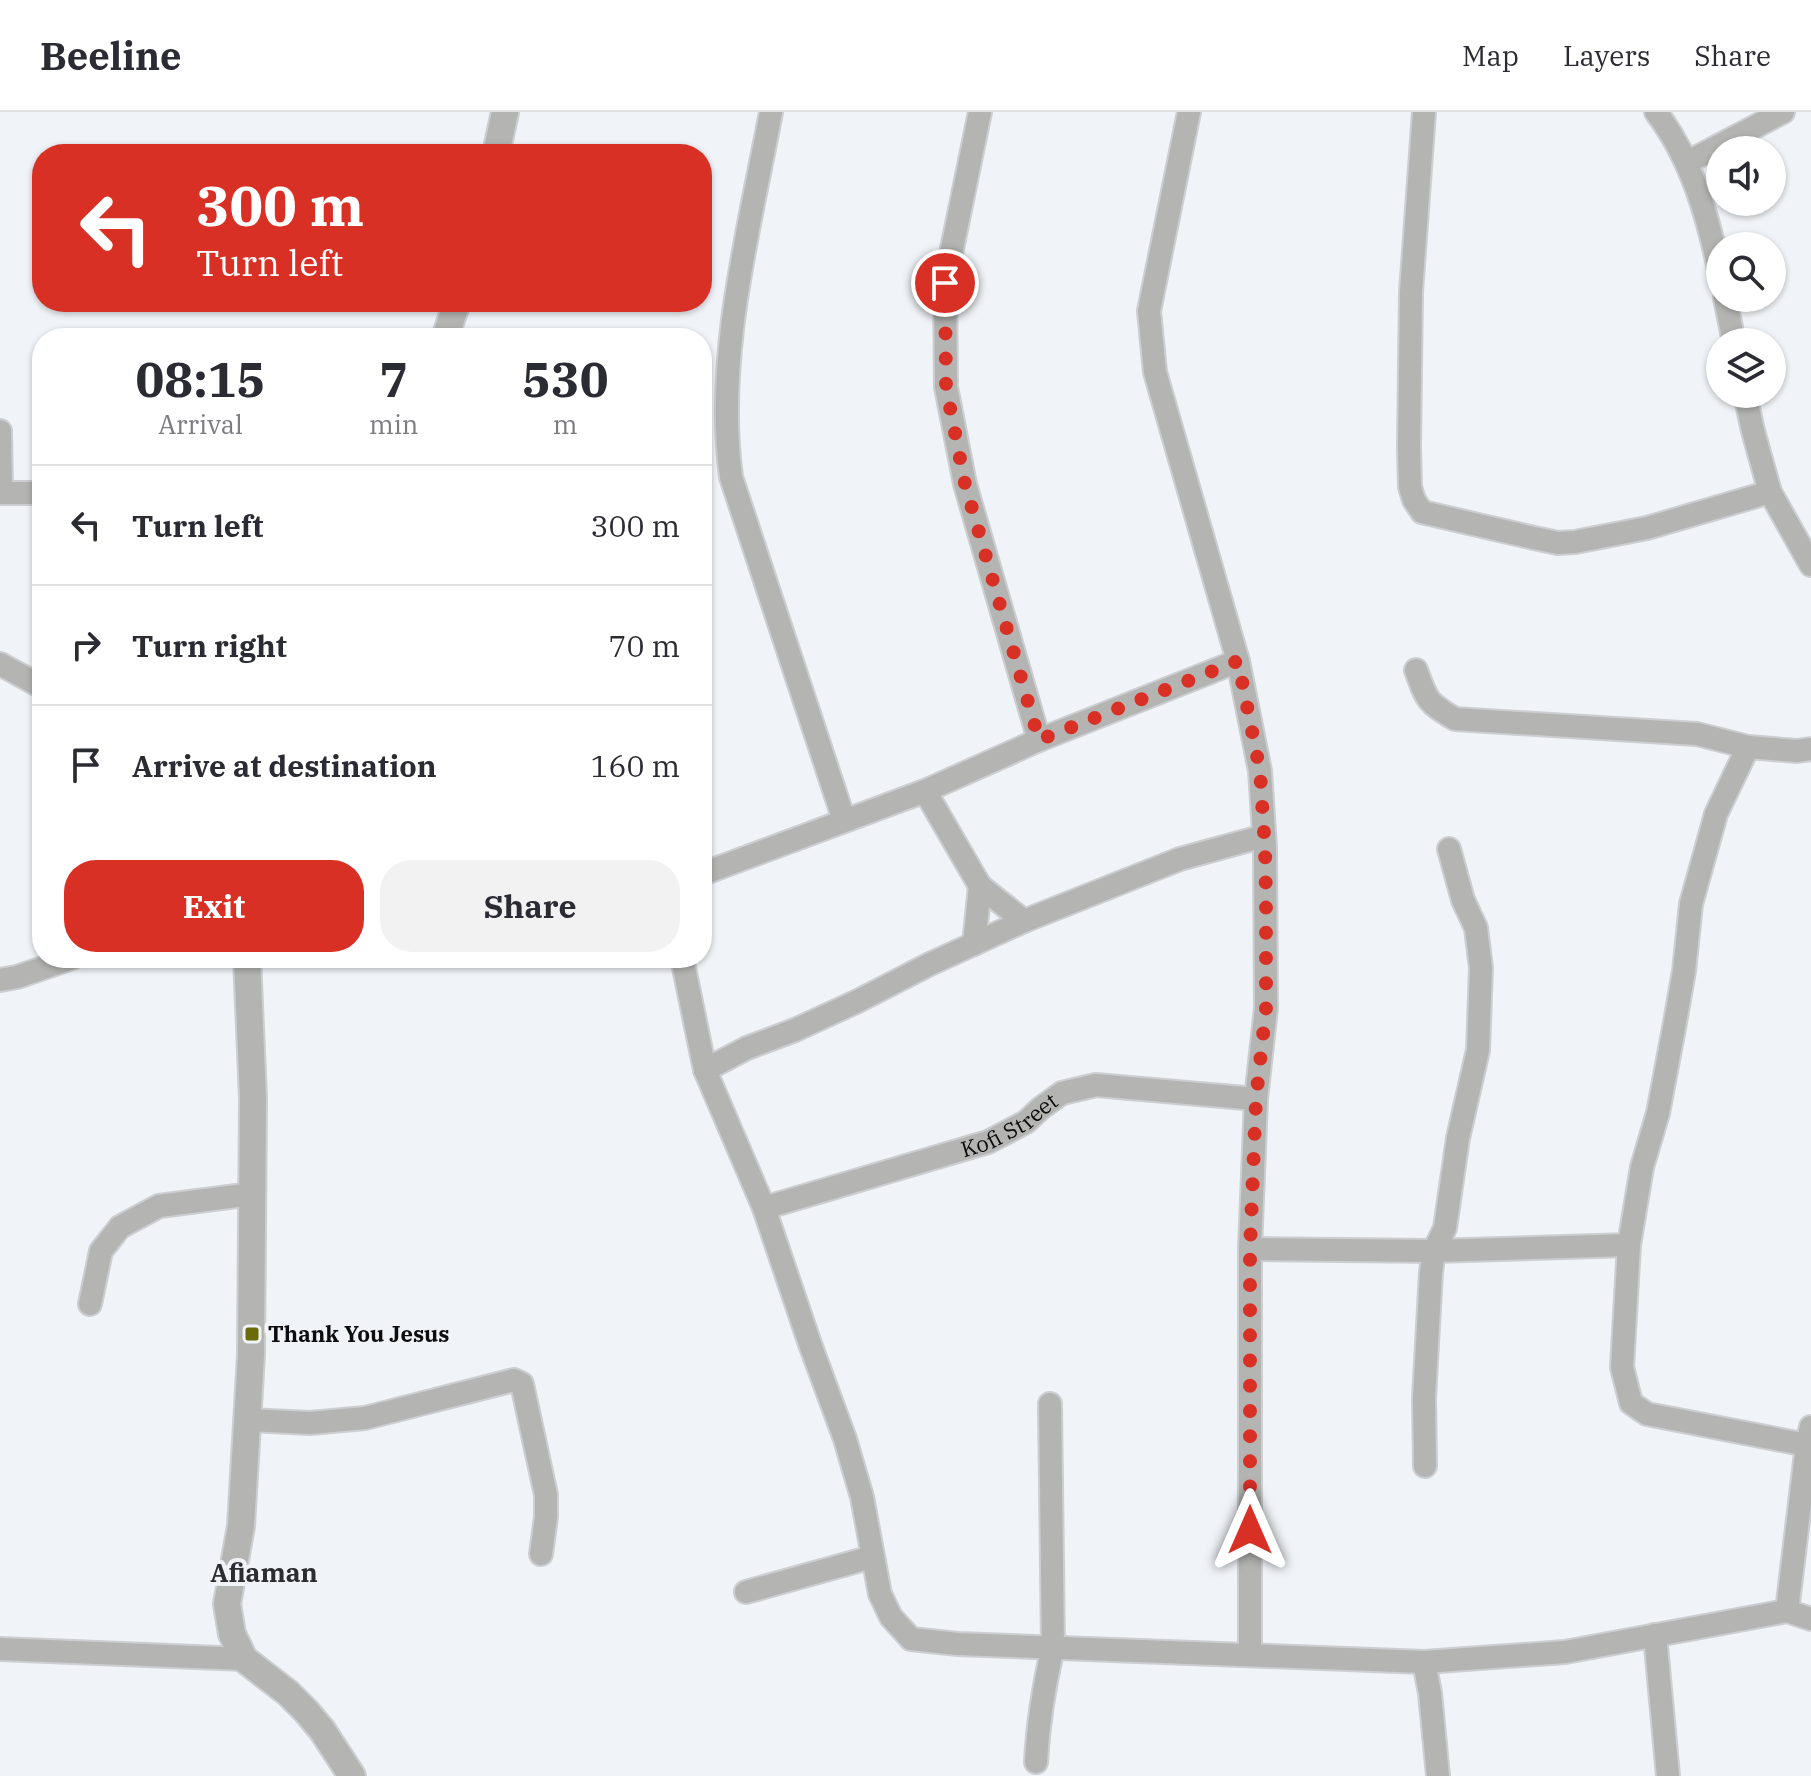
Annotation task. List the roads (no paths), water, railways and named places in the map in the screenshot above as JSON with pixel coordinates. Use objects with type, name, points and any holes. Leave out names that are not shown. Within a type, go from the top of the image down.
[{"type":"street","points":[[498,144],[505,112]]},
{"type":"street","points":[[771,112],[736,295],[727,444],[731,477],[844,820]]},
{"type":"street","points":[[980,112],[945,283],[946,387],[965,484],[1039,740]]},
{"type":"street","points":[[1189,112],[1149,311],[1155,372],[1238,661],[1260,771],[1266,898],[1266,1008],[1256,1099],[1250,1249],[1250,1654]]},
{"type":"street","points":[[1424,112],[1411,292],[1409,447],[1410,487],[1422,512],[1558,543],[1647,528],[1770,492]]},
{"type":"street","points":[[1656,112],[1688,162],[1710,232]]},
{"type":"street","points":[[1688,162],[1783,112]]},
{"type":"street","points":[[1748,408],[1770,492],[1811,565]]},
{"type":"street","points":[[0,431],[0,493],[32,493]]},
{"type":"street","points":[[712,870],[925,791],[1039,740],[1238,661]]},
{"type":"street","points":[[0,664],[32,682]]},
{"type":"street","points":[[1416,670],[1431,704],[1455,719],[1697,734],[1748,747],[1797,751],[1811,749]]},
{"type":"street","points":[[1748,747],[1716,814],[1691,904],[1674,1028],[1658,1113],[1642,1167],[1629,1245],[1622,1367],[1631,1403],[1647,1414],[1809,1436],[1787,1611]]},
{"type":"street","points":[[925,791],[980,886],[1024,921]]},
{"type":"street","points":[[705,1070],[1024,921],[1180,859],[1264,836]]},
{"type":"street","points":[[1425,1466],[1424,1398],[1431,1272],[1434,1251],[1445,1228],[1458,1138],[1476,1062],[1481,968],[1476,928],[1463,900],[1449,849]]},
{"type":"street","points":[[974,944],[980,886]]},
{"type":"street","points":[[0,980],[43,968]]},
{"type":"street","points":[[247,968],[253,1098],[251,1355],[241,1526],[227,1604],[232,1634],[244,1659],[306,1711],[352,1776]]},
{"type":"street","points":[[684,968],[705,1070],[764,1208],[845,1439],[862,1497],[880,1594],[891,1617],[911,1639],[958,1644],[1424,1662],[1565,1652],[1787,1611],[1811,1619]]},
{"type":"street","name":"Kofi Street","points":[[764,1208],[988,1142],[1026,1122],[1062,1093],[1096,1085],[1256,1099]]},
{"type":"street","points":[[90,1304],[101,1251],[120,1227],[159,1206],[252,1194]]},
{"type":"street","points":[[1250,1249],[1434,1251],[1629,1245]]},
{"type":"street","points":[[248,1420],[310,1423],[365,1418],[514,1380],[522,1384],[546,1495],[541,1554]]},
{"type":"street","points":[[1036,1762],[1038,1723],[1053,1647],[1050,1404]]},
{"type":"street","points":[[746,1592],[872,1557]]},
{"type":"street","points":[[1655,1635],[1668,1776]]},
{"type":"street","points":[[0,1649],[244,1659]]},
{"type":"street","points":[[1424,1662],[1438,1776]]},
{"type":"place","name":"Thank You Jesus","points":[[252,1334]]},
{"type":"district","name":"Afiaman","points":[[264,1573]]}]
